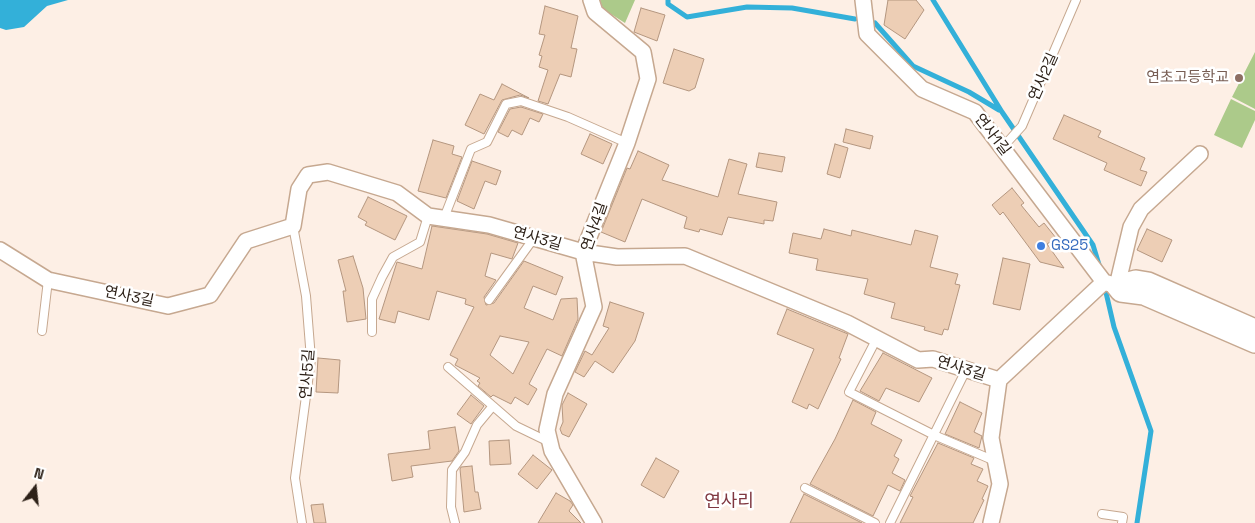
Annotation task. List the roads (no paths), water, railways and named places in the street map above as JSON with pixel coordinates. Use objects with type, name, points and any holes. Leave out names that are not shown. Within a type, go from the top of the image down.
[{"type":"street","name":"연사4길","points":[[591,0],[595,12],[643,52],[648,79],[627,143],[583,252],[594,307],[556,394],[547,430],[552,451],[594,523]]},
{"type":"street","name":"연사1길","points":[[863,0],[867,34],[922,89],[975,112],[1092,266],[1110,284]]},
{"type":"street","points":[[999,380],[1110,284],[1136,216],[1148,202],[1200,154]]},
{"type":"street","points":[[293,226],[299,189],[308,175],[328,172],[398,193],[428,216]]},
{"type":"street","name":"연사3길","points":[[428,216],[488,225],[583,252],[617,257],[686,256],[847,323],[918,360],[933,359],[999,380],[992,438],[1000,484],[991,523]]},
{"type":"street","name":"연사3길","points":[[0,250],[48,280],[168,306],[210,295],[246,241],[293,226]]},
{"type":"street","points":[[1110,284],[1136,281],[1148,283],[1255,330]]},
{"type":"street","points":[[1110,284],[1121,291],[1144,294],[1255,342]]},
{"type":"lane","name":"연사2길","points":[[1002,148],[1022,126],[1076,0]]},
{"type":"lane","points":[[444,218],[471,149],[487,142],[506,104],[521,101],[568,117],[627,143]]},
{"type":"lane","points":[[372,332],[372,299],[382,277],[393,257],[420,242],[428,216]]},
{"type":"lane","name":"연사5길","points":[[293,226],[306,296],[312,359],[295,478],[302,523]]},
{"type":"lane","points":[[489,300],[534,238]]},
{"type":"lane","points":[[42,331],[48,280]]},
{"type":"lane","points":[[878,338],[849,392],[934,435],[996,461]]},
{"type":"lane","points":[[448,367],[516,426],[550,442]]},
{"type":"lane","points":[[890,523],[966,370]]},
{"type":"lane","points":[[455,523],[451,507],[452,470],[465,452],[477,425],[492,407]]},
{"type":"lane","points":[[805,488],[875,523]]},
{"type":"lane","points":[[1102,514],[1123,517],[1122,523]]},
{"type":"water","points":[[0,0],[68,0],[47,6],[24,27],[6,30],[0,28]]},
{"type":"waterway","points":[[668,0],[668,4],[687,17],[747,7],[792,8],[855,19]]},
{"type":"waterway","points":[[933,0],[1002,112],[1093,245],[1100,268]]},
{"type":"waterway","points":[[875,23],[913,66],[969,92],[999,110]]},
{"type":"waterway","points":[[1104,284],[1114,327],[1151,431],[1137,523]]},
{"type":"place","name":"연초고등학교","points":[[1239,78]]},
{"type":"place","name":"GS25","points":[[1041,246]]},
{"type":"district","name":"연사리","points":[[729,502]]}]
